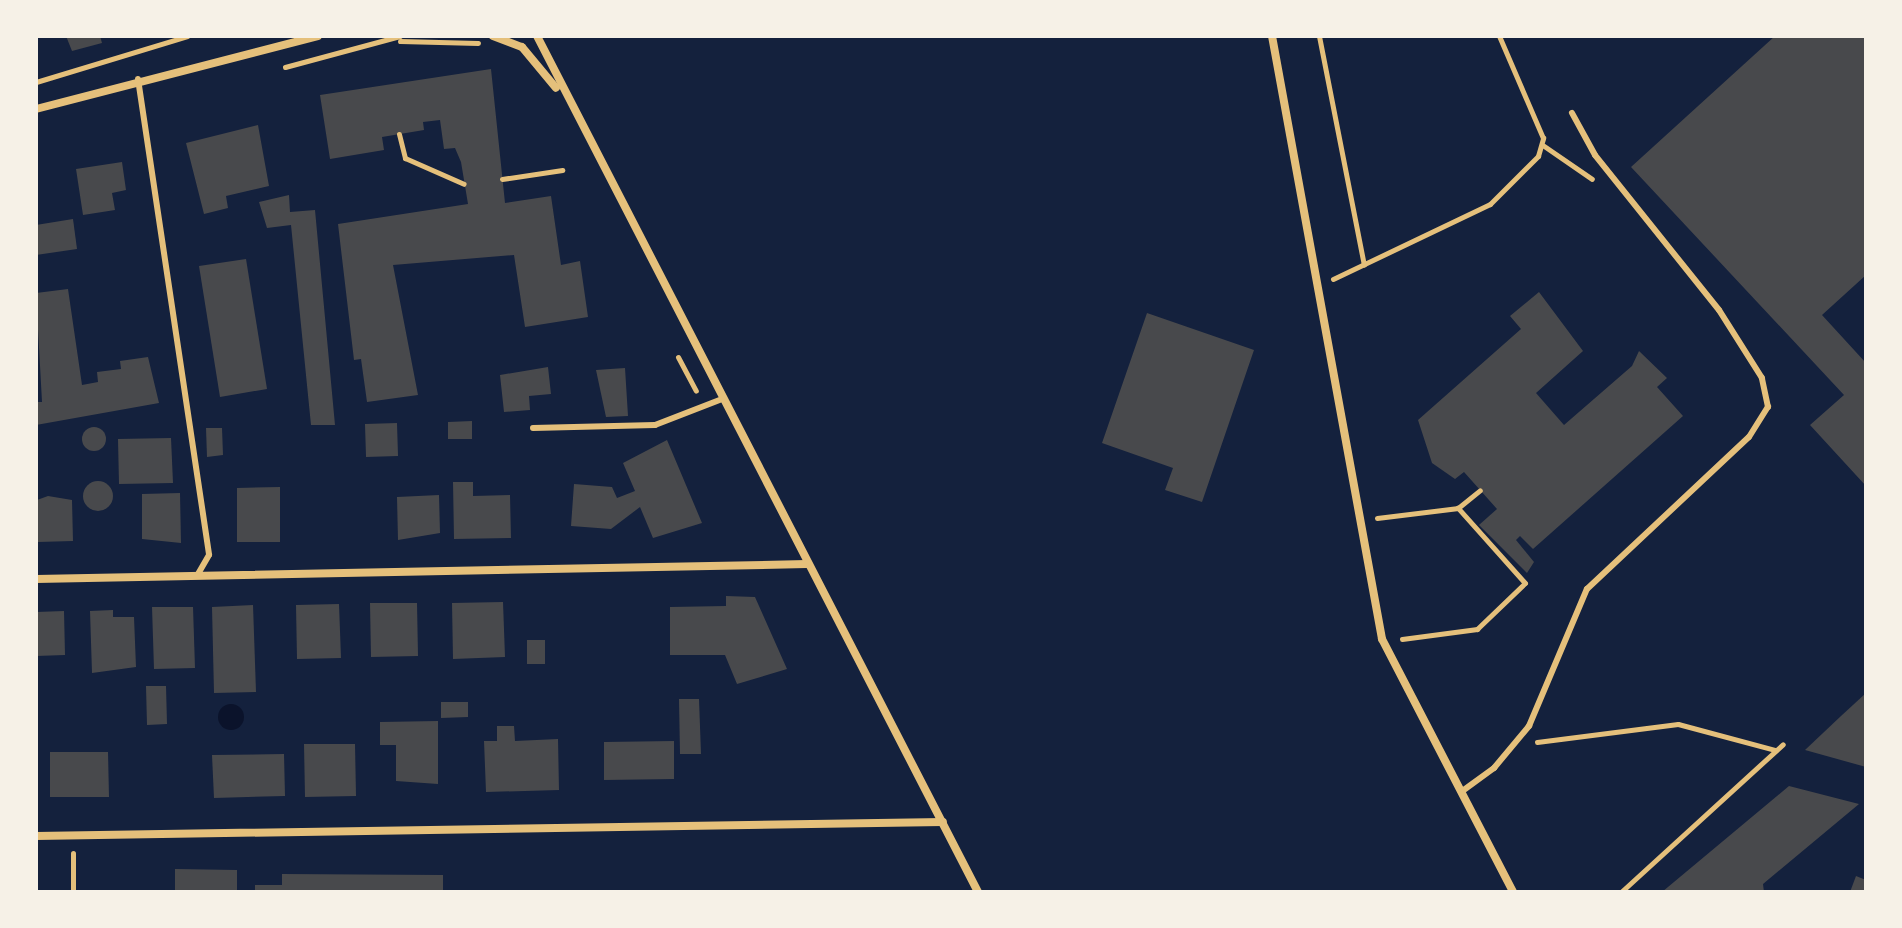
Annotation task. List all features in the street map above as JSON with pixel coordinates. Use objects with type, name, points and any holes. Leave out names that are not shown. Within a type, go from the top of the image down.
[{"type":"street","points":[[36,109],[138,79],[318,36]]},
{"type":"street","points":[[493,36],[509,37],[531,55],[564,99]]},
{"type":"street","points":[[537,36],[564,99],[978,892]]},
{"type":"street","points":[[1272,36],[1382,639],[1513,892]]},
{"type":"street","points":[[36,579],[807,564]]},
{"type":"street","points":[[36,836],[943,822]]},
{"type":"lane","points":[[138,79],[209,555],[197,576]]},
{"type":"lane","points":[[1461,792],[1515,745],[1547,691],[1587,589],[1749,437],[1768,407],[1762,378],[1719,310],[1620,188],[1572,113]]},
{"type":"lane","points":[[533,428],[664,424],[722,399]]},
{"type":"path","points":[[36,82],[187,36]]},
{"type":"path","points":[[1319,36],[1364,265]]},
{"type":"path","points":[[1499,36],[1544,146],[1581,176],[1620,188]]},
{"type":"path","points":[[399,134],[405,158],[464,184]]},
{"type":"path","points":[[1332,280],[1490,204],[1544,146]]},
{"type":"path","points":[[502,179],[562,170]]},
{"type":"path","points":[[1360,520],[1458,508],[1480,490]]},
{"type":"path","points":[[1402,639],[1477,629],[1525,583],[1458,508]]},
{"type":"path","points":[[1515,745],[1670,723],[1775,750]]},
{"type":"path","points":[[1621,892],[1783,744]]},
{"type":"path","points":[[73,836],[73,892]]},
{"type":"water","points":[[231,704],[240,708],[244,717],[240,726],[231,730],[222,726],[218,717],[222,708]]},
{"type":"building","points":[[66,36],[100,36],[102,43],[72,51]]},
{"type":"building","points":[[1775,36],[1866,36],[1866,275],[1822,315],[1866,363],[1866,486],[1810,425],[1844,395],[1631,167]]},
{"type":"building","points":[[491,69],[505,203],[551,196],[561,265],[580,261],[588,317],[525,327],[514,255],[393,265],[418,395],[367,402],[361,359],[354,360],[338,224],[468,204],[461,162],[455,148],[444,149],[440,120],[423,122],[424,130],[382,137],[384,150],[330,159],[320,95]]},
{"type":"building","points":[[258,125],[269,186],[226,196],[228,208],[204,214],[186,143]]},
{"type":"building","points":[[122,162],[126,190],[112,193],[115,210],[83,215],[76,169]]},
{"type":"building","points":[[289,195],[290,212],[315,210],[335,425],[311,425],[291,225],[267,228],[259,202]]},
{"type":"building","points":[[73,219],[77,249],[36,255],[36,225]]},
{"type":"building","points":[[246,259],[267,389],[220,397],[199,266]]},
{"type":"building","points":[[68,289],[82,385],[98,382],[97,372],[121,369],[120,361],[148,357],[159,403],[36,425],[36,402],[42,402],[36,293]]},
{"type":"building","points":[[1539,292],[1583,351],[1536,393],[1564,425],[1632,366],[1639,351],[1667,378],[1657,387],[1683,416],[1533,549],[1520,536],[1516,540],[1534,562],[1527,573],[1479,525],[1497,509],[1464,472],[1455,479],[1432,463],[1418,420],[1521,329],[1510,316]]},
{"type":"building","points":[[1147,313],[1254,350],[1202,502],[1165,490],[1173,468],[1102,443]]},
{"type":"building","points":[[548,367],[551,394],[529,396],[530,410],[504,412],[500,375]]},
{"type":"building","points":[[625,368],[628,416],[606,417],[596,370]]},
{"type":"building","points":[[472,421],[472,439],[448,439],[448,422]]},
{"type":"building","points":[[397,423],[398,456],[366,457],[365,424]]},
{"type":"building","points":[[94,427],[103,430],[106,439],[103,448],[94,451],[85,448],[82,439],[85,430]]},
{"type":"building","points":[[206,428],[222,428],[223,455],[207,457]]},
{"type":"building","points":[[171,438],[173,483],[119,484],[118,439]]},
{"type":"building","points":[[667,440],[702,523],[653,538],[640,507],[611,529],[571,526],[574,484],[612,487],[617,498],[635,491],[623,463]]},
{"type":"building","points":[[98,481],[104,482],[112,490],[112,502],[104,510],[98,511],[92,510],[84,502],[83,496],[84,490],[92,482]]},
{"type":"building","points":[[453,482],[473,482],[473,496],[510,495],[511,538],[454,539]]},
{"type":"building","points":[[280,487],[280,542],[237,542],[237,488]]},
{"type":"building","points":[[180,493],[181,543],[142,539],[142,494]]},
{"type":"building","points":[[439,495],[440,533],[398,540],[397,497]]},
{"type":"building","points":[[48,496],[72,500],[73,541],[38,542],[37,500]]},
{"type":"building","points":[[726,596],[755,597],[787,669],[737,684],[725,655],[670,655],[670,607],[726,606]]},
{"type":"building","points":[[503,602],[505,657],[453,659],[452,603]]},
{"type":"building","points":[[370,603],[417,603],[418,656],[371,657]]},
{"type":"building","points":[[339,604],[341,658],[297,659],[296,605]]},
{"type":"building","points":[[253,605],[256,692],[214,693],[212,607]]},
{"type":"building","points":[[152,607],[193,607],[195,668],[154,669]]},
{"type":"building","points":[[113,610],[113,617],[134,617],[136,667],[92,673],[90,611]]},
{"type":"building","points":[[64,611],[65,655],[36,656],[36,612]]},
{"type":"building","points":[[527,640],[545,640],[545,664],[527,664]]},
{"type":"building","points":[[146,686],[166,686],[167,724],[147,725]]},
{"type":"building","points":[[1866,693],[1866,767],[1805,750],[1841,716]]},
{"type":"building","points":[[679,699],[699,699],[701,754],[680,754]]},
{"type":"building","points":[[441,702],[468,702],[468,717],[441,718]]},
{"type":"building","points":[[438,721],[438,784],[396,781],[396,745],[380,745],[380,722]]},
{"type":"building","points":[[497,726],[514,726],[515,741],[558,739],[559,790],[486,792],[484,741],[497,741]]},
{"type":"building","points":[[674,741],[674,779],[604,780],[604,742]]},
{"type":"building","points":[[304,744],[355,744],[356,796],[305,797]]},
{"type":"building","points":[[50,752],[108,752],[109,797],[50,797]]},
{"type":"building","points":[[284,754],[285,796],[214,798],[212,755]]},
{"type":"building","points":[[1789,786],[1859,804],[1763,884],[1764,892],[1662,892]]},
{"type":"building","points":[[175,869],[237,870],[237,892],[175,892]]},
{"type":"building","points":[[282,874],[443,875],[443,892],[255,892],[255,885],[282,885]]},
{"type":"building","points":[[1856,876],[1866,880],[1866,892],[1850,892]]}]
